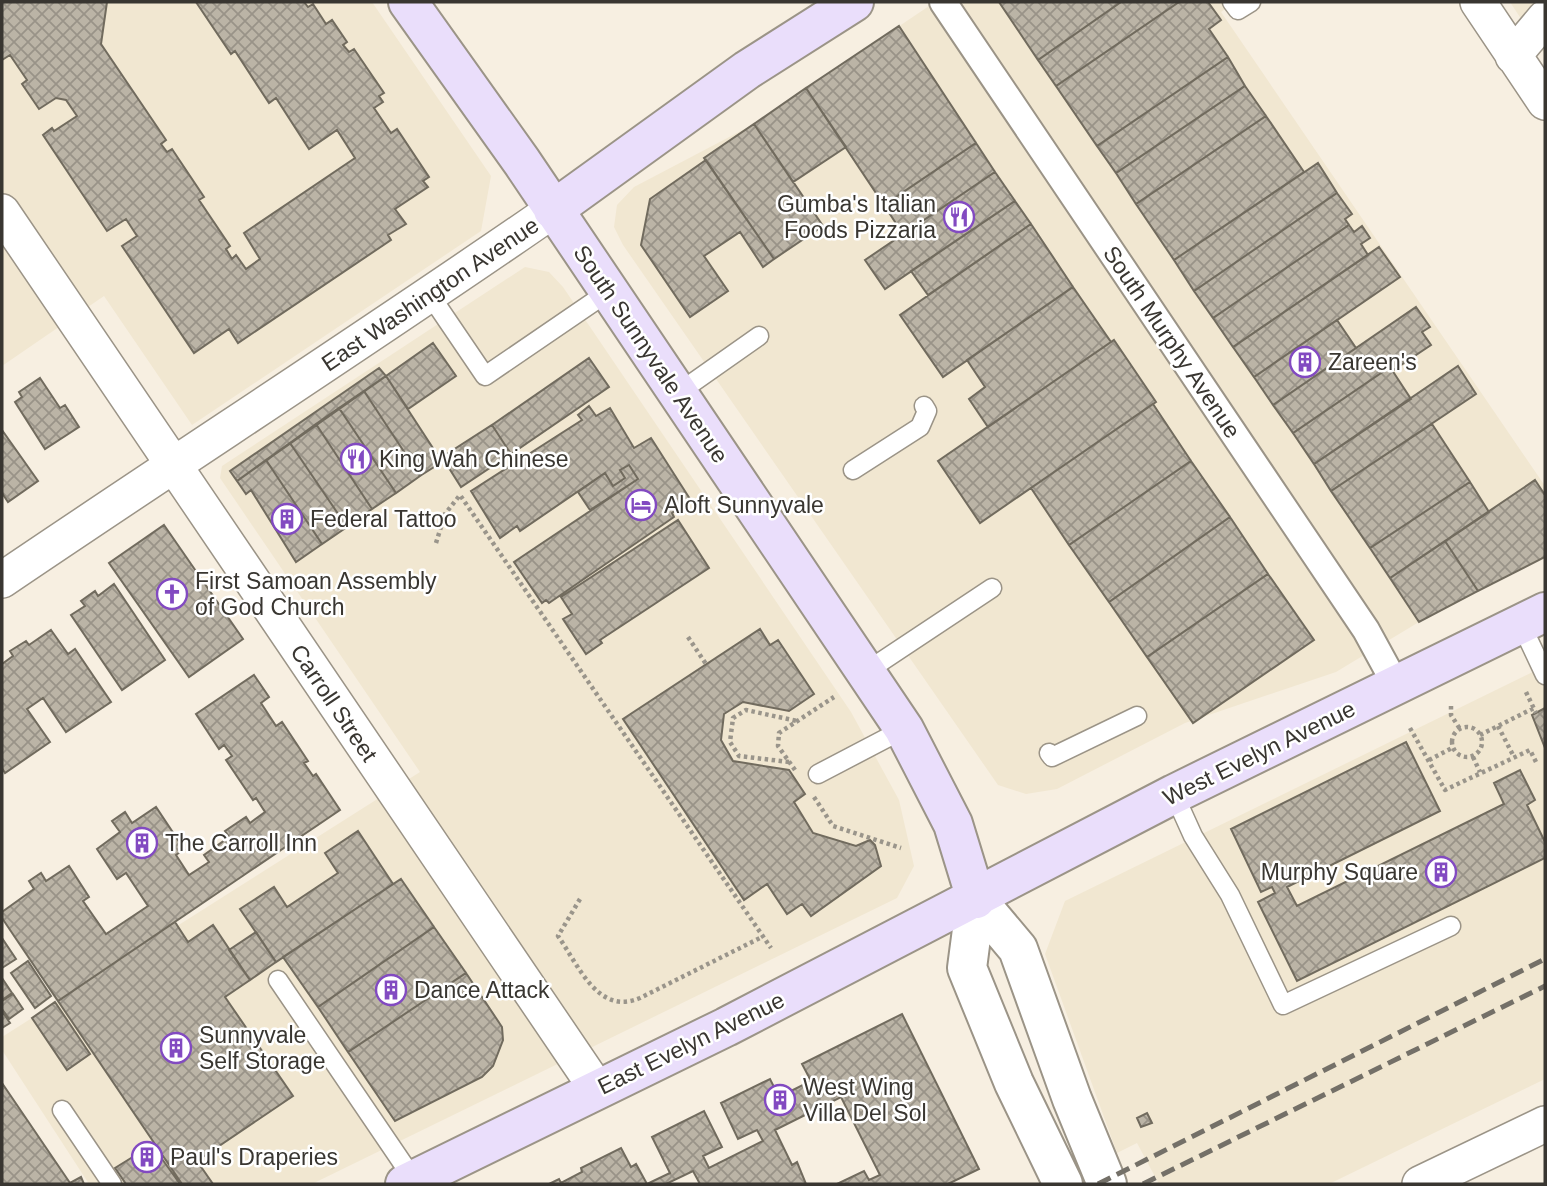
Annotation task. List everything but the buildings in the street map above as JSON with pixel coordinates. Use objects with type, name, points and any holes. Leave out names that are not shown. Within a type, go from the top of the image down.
[{"type":"main road","name":"South Sunnyvale Avenue","points":[[408,2],[678,393],[904,729],[953,824],[976,899]]},
{"type":"main road","name":"East Washington Avenue","points":[[553,210],[747,70],[854,2]]},
{"type":"main road","name":"West Evelyn Avenue","points":[[976,899],[1174,794],[1533,618]]},
{"type":"main road","name":"East Evelyn Avenue","points":[[409,1182],[726,1027],[976,899]]},
{"type":"street","name":"South Murphy Avenue","points":[[943,2],[1358,619],[1396,685]]},
{"type":"street","points":[[1478,2],[1545,102]]},
{"type":"street","points":[[1513,56],[1545,18]]},
{"type":"street","name":"East Washington Avenue","points":[[2,580],[173,464],[430,296],[553,210]]},
{"type":"street","name":"Carroll Street","points":[[2,212],[597,1089]]},
{"type":"street","points":[[976,899],[967,968],[1014,1083],[1063,1184]]},
{"type":"street","points":[[976,899],[1018,949],[1072,1099],[1107,1184]]},
{"type":"street","points":[[1420,1184],[1545,1124]]},
{"type":"lane","points":[[1232,2],[1238,10],[1251,2]]},
{"type":"lane","points":[[430,296],[485,376],[608,292]]},
{"type":"lane","points":[[678,393],[759,336]]},
{"type":"lane","points":[[853,470],[920,427],[927,411],[924,406]]},
{"type":"lane","points":[[867,671],[992,588]]},
{"type":"lane","points":[[1533,618],[1545,675]]},
{"type":"lane","points":[[1049,753],[1052,757],[1137,716]]},
{"type":"lane","points":[[818,774],[904,729]]},
{"type":"lane","points":[[1174,794],[1194,836],[1230,895],[1283,1005],[1451,926]]},
{"type":"lane","points":[[278,980],[409,1182]]},
{"type":"lane","points":[[62,1110],[112,1184]]},
{"type":"path","points":[[436,543],[445,514],[460,495],[771,948]]},
{"type":"path","points":[[688,637],[706,664]]},
{"type":"path","points":[[1451,706],[1451,715],[1460,729]]},
{"type":"path","points":[[735,707],[740,714]]},
{"type":"path","points":[[1480,735],[1534,708]]},
{"type":"path","points":[[790,762],[739,756],[730,742],[733,718],[746,710],[797,722]]},
{"type":"path","points":[[1498,726],[1514,757]]},
{"type":"path","points":[[1410,728],[1445,790],[1530,750],[1536,762]]},
{"type":"path","points":[[1472,728],[1480,735],[1482,745],[1473,757],[1459,755],[1452,748],[1452,738],[1460,729],[1472,728]]},
{"type":"path","points":[[1429,760],[1452,748]]},
{"type":"path","points":[[1473,757],[1480,772]]},
{"type":"path","points":[[580,899],[558,936],[596,991],[616,1004],[626,1004],[640,998],[762,937]]},
{"type":"shaded area","points":[[2,2],[372,2],[491,176],[481,231],[192,425],[104,296],[2,366]]},
{"type":"shaded area","points":[[935,2],[1235,2],[1221,12],[1545,486],[1545,557],[1419,622],[1336,672],[1185,723],[1057,789],[1026,794],[998,785],[623,245],[614,227],[617,205],[634,187],[754,124]]},
{"type":"shaded area","points":[[1510,2],[1545,2],[1545,55]]},
{"type":"shaded area","points":[[525,267],[549,272],[563,287],[851,712],[899,800],[914,866],[897,898],[312,1184],[89,1184],[2,1050],[2,1037],[420,772],[220,478],[222,466]]},
{"type":"shaded area","points":[[1545,666],[1545,1079],[1329,1184],[1159,1184],[1137,1143],[1117,1153],[1045,954],[1065,901]]},
{"type":"railway","points":[[1098,1184],[1545,959]]},
{"type":"railway","points":[[1143,1184],[1545,986]]},
{"type":"place","name":"Gumba's Italian Foods Pizzaria","points":[[959,217]]},
{"type":"place","name":"Zareen's","points":[[1305,362]]},
{"type":"place","name":"King Wah Chinese","points":[[356,459]]},
{"type":"place","name":"Aloft Sunnyvale","points":[[641,505]]},
{"type":"place","name":"Federal Tattoo","points":[[287,519]]},
{"type":"place","name":"First Samoan Assembly of God Church","points":[[172,594]]},
{"type":"place","name":"The Carroll Inn","points":[[142,843]]},
{"type":"place","name":"Murphy Square","points":[[1441,872]]},
{"type":"place","name":"Dance Attack","points":[[391,990]]},
{"type":"place","name":"Sunnyvale Self Storage","points":[[176,1048]]},
{"type":"place","name":"West Wing Villa Del Sol","points":[[780,1100]]},
{"type":"place","name":"Paul's Draperies","points":[[147,1157]]}]
